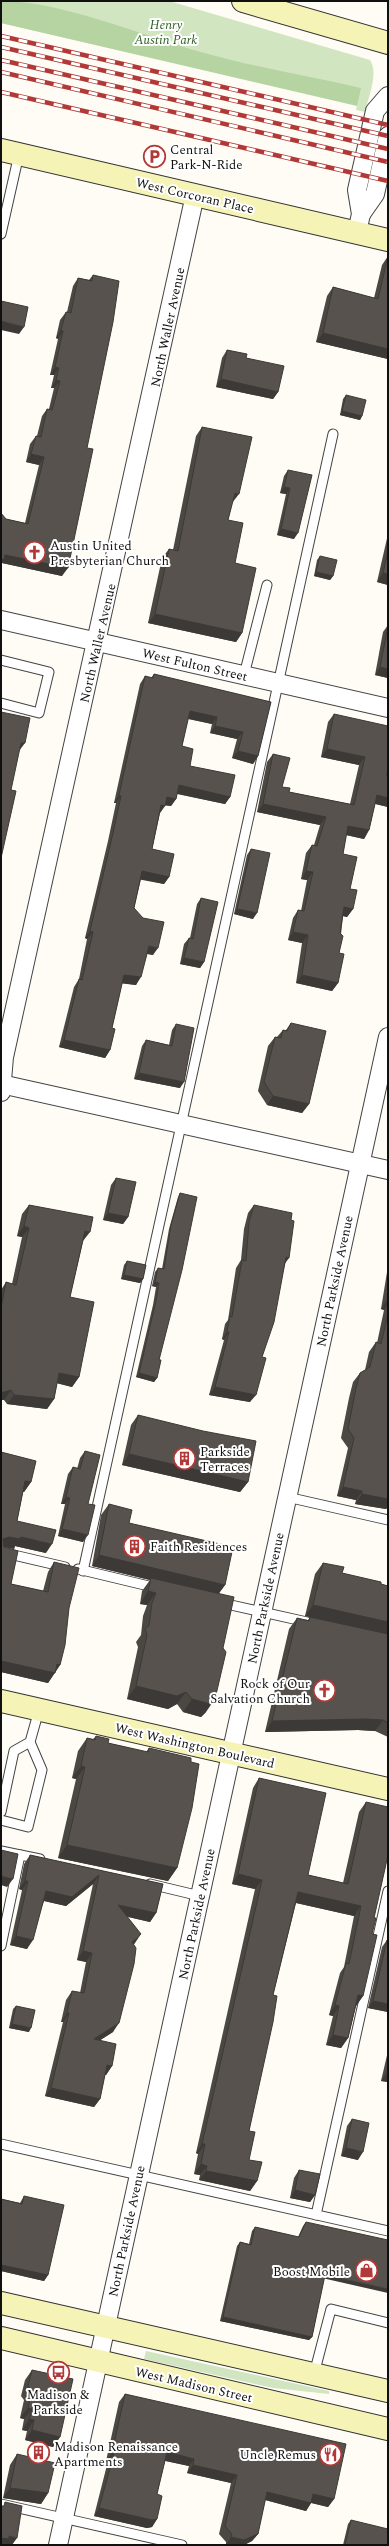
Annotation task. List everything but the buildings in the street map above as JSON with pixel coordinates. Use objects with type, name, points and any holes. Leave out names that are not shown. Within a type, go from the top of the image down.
[{"type":"main road","points":[[243,1],[388,43]]},
{"type":"main road","name":"West Corcoran Place","points":[[10,152],[196,195],[359,223],[388,240]]},
{"type":"main road","name":"West Washington Boulevard","points":[[1,1701],[388,1789]]},
{"type":"main road","name":"West Madison Street","points":[[1,2304],[101,2345],[388,2429]]},
{"type":"main road","name":"West Madison Street","points":[[1,2338],[101,2345],[314,2374],[388,2391]]},
{"type":"street","points":[[359,223],[357,190],[373,118],[375,111],[388,97]]},
{"type":"street","points":[[359,223],[375,194],[388,136]]},
{"type":"street","name":"North Waller Avenue","points":[[1,1087],[4,1057],[196,195]]},
{"type":"street","name":"West Fulton Street","points":[[1,620],[388,708]]},
{"type":"street","name":"North Parkside Avenue","points":[[58,2545],[388,1036]]},
{"type":"street","points":[[1,1087],[182,1124],[388,1170]]},
{"type":"lane","points":[[1,234],[10,152]]},
{"type":"lane","points":[[83,1571],[333,434]]},
{"type":"lane","points":[[244,675],[267,585]]},
{"type":"lane","points":[[1,660],[49,672],[39,713],[1,703]]},
{"type":"lane","points":[[287,1497],[388,1520]]},
{"type":"lane","points":[[1,1552],[169,1590]]},
{"type":"lane","points":[[216,1601],[318,1625]]},
{"type":"lane","points":[[1,1820],[28,1827],[42,1770],[30,1742],[39,1710]]},
{"type":"lane","points":[[1,1812],[14,1752],[30,1742]]},
{"type":"lane","points":[[1,1851],[52,1862]]},
{"type":"lane","points":[[1,1946],[20,1855]]},
{"type":"lane","points":[[137,1881],[200,1896]]},
{"type":"lane","points":[[316,2215],[388,1891]]},
{"type":"lane","points":[[1,2144],[388,2231]]},
{"type":"lane","points":[[314,2374],[331,2309],[388,2322]]},
{"type":"lane","points":[[1,2504],[182,2545]]},
{"type":"green space","name":"Henry Austin Park","points":[[1,1],[169,1],[370,60],[373,78],[365,112],[356,110],[357,105],[1,23]]},
{"type":"green space","points":[[1,1],[24,2],[75,13],[201,52],[261,67],[361,88],[357,106],[1,23]]},
{"type":"green space","points":[[146,2351],[329,2391],[329,2394],[273,2388],[144,2359]]},
{"type":"railway","points":[[1,36],[388,125]]},
{"type":"railway","points":[[1,47],[388,136]]},
{"type":"railway","points":[[1,60],[388,149]]},
{"type":"railway","points":[[1,72],[388,162]]},
{"type":"railway","points":[[1,92],[388,181]]},
{"type":"place","name":"Central Park-N-Ride","points":[[155,156]]},
{"type":"place","name":"Austin United Presbyterian Church","points":[[34,552]]},
{"type":"place","name":"Parkside Terraces","points":[[185,1458]]},
{"type":"place","name":"Faith Residences","points":[[135,1546]]},
{"type":"place","name":"Rock of Our Salvation Church","points":[[325,1690]]},
{"type":"place","name":"Boost Mobile","points":[[366,2271]]},
{"type":"place","name":"Madison & Parkside","points":[[58,2372]]},
{"type":"place","name":"Madison Renaissance Apartments","points":[[39,2453]]},
{"type":"place","name":"Uncle Remus","points":[[331,2454]]}]
